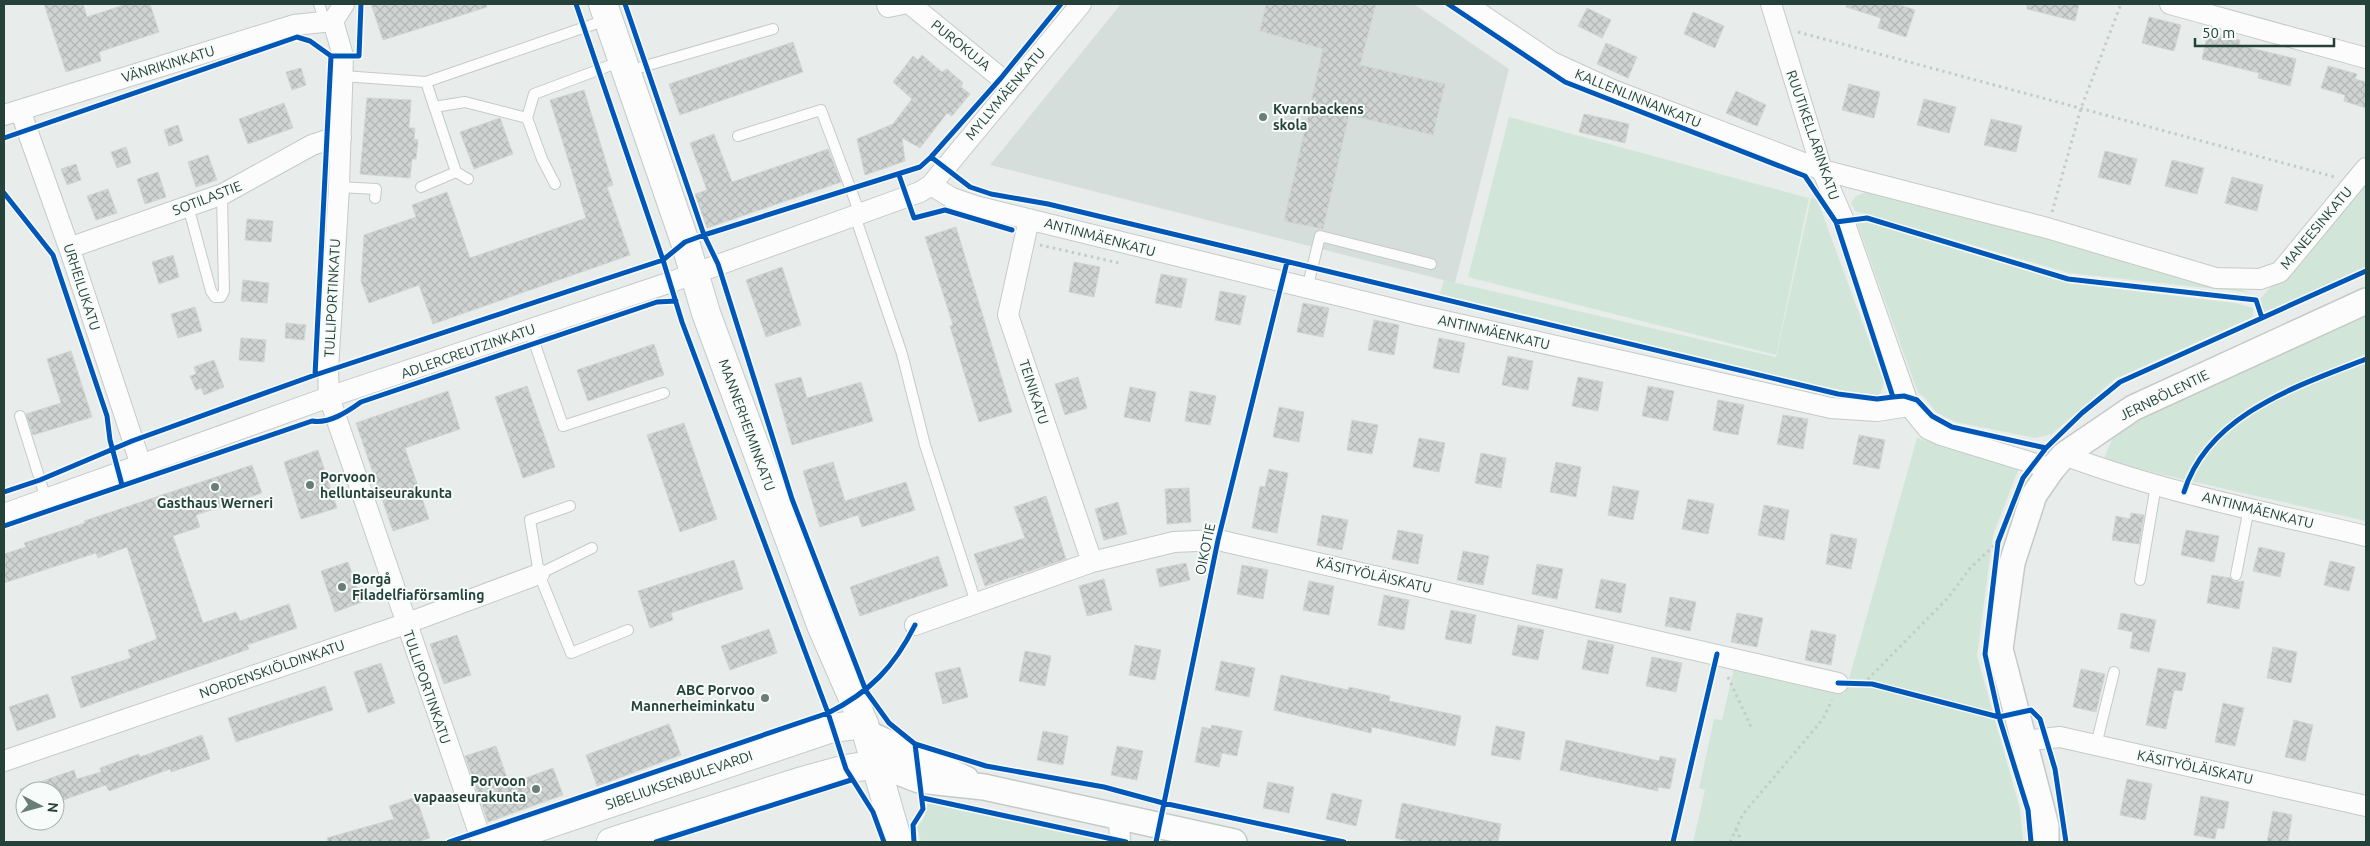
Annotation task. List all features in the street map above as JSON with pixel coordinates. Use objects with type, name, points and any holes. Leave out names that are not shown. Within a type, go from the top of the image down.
[{"type":"main road","name":"MANNERHEIMINKATU","points":[[606,12],[685,242],[693,274],[821,625],[865,728],[877,764],[898,842]]},
{"type":"main road","name":"SIBELIUKSENBULEVARDI","points":[[495,842],[832,728],[865,728]]},
{"type":"main road","points":[[611,842],[799,782],[846,769],[877,764]]},
{"type":"street","points":[[326,16],[344,4]]},
{"type":"street","points":[[887,4],[888,6],[903,4]]},
{"type":"street","name":"PUROKUJA","points":[[910,4],[1012,87]]},
{"type":"street","name":"MYLLYMÄENKATU","points":[[931,185],[1081,4]]},
{"type":"street","name":"KALLENLINNANKATU","points":[[1466,4],[1552,62],[1613,90],[1822,170],[2047,228],[2216,278],[2260,279]]},
{"type":"street","name":"RUUTIKELLARINKATU","points":[[1771,4],[1776,26],[1822,170],[1844,221],[1909,406]]},
{"type":"street","points":[[2170,4],[2366,58]]},
{"type":"street","name":"TULLIPORTINKATU","points":[[326,16],[343,56],[339,187],[328,370],[329,397],[405,624],[482,842]]},
{"type":"street","name":"VÄNRIKINKATU","points":[[12,113],[326,16]]},
{"type":"street","name":"URHEILUKATU","points":[[12,113],[69,248],[141,465]]},
{"type":"street","name":"SOTILASTIE","points":[[69,248],[222,194],[312,145],[341,138]]},
{"type":"street","name":"MANEESINKATU","points":[[2260,279],[2280,272],[2360,175]]},
{"type":"street","name":"ADLERCREUTZINKATU","points":[[4,514],[329,397],[693,274],[907,198],[931,185]]},
{"type":"street","name":"ANTINMÄENKATU","points":[[931,185],[952,198],[975,206],[1307,289],[1831,408],[1877,411],[1909,406],[1928,429],[1942,435],[2112,473],[2366,536]]},
{"type":"street","name":"TEINIKATU","points":[[1029,219],[1008,315],[1092,562]]},
{"type":"street","name":"JERNBÖLENTIE","points":[[2046,842],[2046,826],[2000,649],[2012,563],[2034,495],[2058,462],[2133,408],[2366,300]]},
{"type":"street","name":"KÄSITYÖLÄISKATU","points":[[915,625],[1092,562],[1174,542],[1218,540],[1838,683]]},
{"type":"street","name":"NORDENSKIÖLDINKATU","points":[[4,762],[405,624],[539,574]]},
{"type":"street","points":[[865,728],[984,787]]},
{"type":"street","name":"KÄSITYÖLÄISKATU","points":[[2023,741],[2060,737],[2366,806]]},
{"type":"street","points":[[877,764],[919,780],[984,787],[1234,842]]},
{"type":"street","points":[[1119,817],[1120,842]]},
{"type":"lane","points":[[343,76],[426,82],[606,12]]},
{"type":"lane","points":[[556,184],[542,159],[527,118],[534,94],[625,66],[773,29]]},
{"type":"lane","points":[[426,82],[456,172],[468,178]]},
{"type":"lane","points":[[434,107],[465,102],[527,118]]},
{"type":"lane","points":[[738,136],[821,110],[902,354],[925,445],[976,603]]},
{"type":"lane","points":[[421,187],[456,172]]},
{"type":"lane","points":[[339,187],[376,189],[375,198]]},
{"type":"lane","points":[[188,206],[211,291],[215,297],[221,297],[224,291],[222,194]]},
{"type":"lane","points":[[1307,289],[1320,236],[1430,264]]},
{"type":"lane","points":[[530,330],[563,426],[664,393]]},
{"type":"lane","points":[[20,416],[46,499]]},
{"type":"lane","points":[[2140,580],[2156,485]]},
{"type":"lane","points":[[570,506],[530,520],[539,574],[571,653],[628,630]]},
{"type":"lane","points":[[2236,574],[2249,508]]},
{"type":"lane","points":[[539,574],[592,548]]},
{"type":"lane","points":[[2096,745],[2114,672]]},
{"type":"path","points":[[2047,228],[2081,108],[2121,4]]},
{"type":"path","points":[[1776,26],[2081,108],[2360,175]]},
{"type":"path","points":[[1023,242],[1119,263]]},
{"type":"path","points":[[1997,551],[1998,542]]},
{"type":"path","points":[[1863,684],[1948,598],[1970,568],[1998,542]]},
{"type":"path","points":[[1718,654],[1751,727]]},
{"type":"path","points":[[1730,842],[1743,814],[1759,792],[1823,719],[1838,683],[1872,684]]},
{"type":"path","points":[[1736,828],[1742,842]]},
{"type":"shaded area","name":"Kvarnbackens skola","points":[[1121,4],[1414,4],[1509,69],[1455,283],[990,165]]},
{"type":"green space","points":[[1509,117],[1809,198],[1776,355],[1468,277]]},
{"type":"green space","points":[[2366,181],[2366,268],[2264,314],[2259,300]]},
{"type":"green space","points":[[1868,191],[2026,231],[2252,293],[2069,273],[1855,211],[1851,203],[1856,196]]},
{"type":"green space","points":[[1811,198],[1817,199],[1884,381],[1881,393],[1873,397],[1832,390],[1439,297],[1444,280],[1776,357]]},
{"type":"green space","points":[[1866,222],[2068,283],[2235,303],[2253,308],[2253,317],[2115,379],[2052,434],[2035,438],[1955,422],[1936,412],[1924,397],[1918,393],[1857,223]]},
{"type":"green space","points":[[2366,310],[2366,521],[2103,461],[2115,432],[2143,411]]},
{"type":"green space","points":[[1917,438],[2019,468],[1993,535],[1977,656],[2020,809],[2023,842],[1693,842],[1705,790],[1699,788],[1714,719],[1722,720],[1734,668],[1845,693]]},
{"type":"green space","points":[[928,800],[1108,835],[1109,842],[921,842],[917,827],[924,818]]},
{"type":"building","points":[[44,4],[83,4],[87,17],[127,4],[150,4],[159,32],[99,52],[101,61],[66,72]]},
{"type":"building","points":[[371,4],[486,4],[487,7],[383,40]]},
{"type":"building","points":[[1266,4],[1376,4],[1360,65],[1445,84],[1433,135],[1349,115],[1323,229],[1284,221],[1323,49],[1260,31]]},
{"type":"building","points":[[1847,4],[1897,4],[1915,10],[1906,37],[1878,28],[1881,18],[1846,7]]},
{"type":"building","points":[[2027,4],[2079,4],[2075,21],[2027,9]]},
{"type":"building","points":[[1587,8],[1611,20],[1602,38],[1578,26]]},
{"type":"building","points":[[1693,12],[1724,26],[1715,48],[1684,34]]},
{"type":"building","points":[[2149,17],[2181,25],[2174,51],[2142,43]]},
{"type":"building","points":[[2208,32],[2240,40],[2239,45],[2296,59],[2290,86],[2258,78],[2259,73],[2202,59]]},
{"type":"building","points":[[793,42],[803,72],[680,115],[669,84]]},
{"type":"building","points":[[1606,43],[1637,57],[1628,78],[1597,64]]},
{"type":"building","points":[[922,55],[942,72],[947,69],[963,83],[961,87],[970,94],[952,116],[947,113],[920,148],[902,138],[905,161],[865,175],[857,139],[893,124],[912,99],[893,82],[913,56],[918,60]]},
{"type":"building","points":[[2328,66],[2357,74],[2355,79],[2366,82],[2366,108],[2344,101],[2345,95],[2321,88]]},
{"type":"building","points":[[301,68],[306,85],[292,90],[286,72]]},
{"type":"building","points":[[1849,84],[1880,92],[1874,118],[1842,110]]},
{"type":"building","points":[[584,90],[613,185],[607,187],[630,255],[433,324],[419,285],[369,303],[361,281],[364,235],[416,217],[412,205],[447,192],[470,258],[586,218],[550,100]]},
{"type":"building","points":[[1736,91],[1766,105],[1757,126],[1726,113]]},
{"type":"building","points":[[367,98],[411,100],[409,128],[415,128],[414,139],[418,140],[416,159],[412,159],[410,178],[360,174]]},
{"type":"building","points":[[1924,99],[1956,107],[1949,133],[1917,125]]},
{"type":"building","points":[[284,103],[293,128],[248,144],[239,119]]},
{"type":"building","points":[[1584,114],[1629,124],[1625,143],[1579,132]]},
{"type":"building","points":[[500,118],[513,154],[474,169],[460,132]]},
{"type":"building","points":[[1991,119],[2022,126],[2016,152],[1984,145]]},
{"type":"building","points":[[178,125],[183,141],[169,146],[164,130]]},
{"type":"building","points":[[714,134],[732,182],[828,149],[841,182],[707,228],[695,194],[707,190],[690,143]]},
{"type":"building","points":[[126,147],[131,163],[117,168],[111,152]]},
{"type":"building","points":[[2105,151],[2137,159],[2130,185],[2098,177]]},
{"type":"building","points":[[208,155],[217,180],[196,187],[188,162]]},
{"type":"building","points":[[2172,160],[2204,168],[2197,194],[2165,186]]},
{"type":"building","points":[[76,164],[81,180],[67,185],[61,169]]},
{"type":"building","points":[[158,172],[166,197],[145,204],[137,179]]},
{"type":"building","points":[[2232,177],[2263,185],[2257,211],[2225,203]]},
{"type":"building","points":[[108,189],[117,213],[96,220],[87,196]]},
{"type":"building","points":[[247,219],[273,221],[271,242],[245,240]]},
{"type":"building","points":[[956,227],[1012,412],[979,422],[950,326],[953,325],[925,237]]},
{"type":"building","points":[[173,255],[179,277],[159,284],[152,262]]},
{"type":"building","points":[[1074,262],[1100,267],[1094,297],[1069,292]]},
{"type":"building","points":[[782,267],[801,325],[766,337],[746,280]]},
{"type":"building","points":[[1161,274],[1187,279],[1181,308],[1155,303]]},
{"type":"building","points":[[243,280],[269,283],[267,303],[241,301]]},
{"type":"building","points":[[1220,291],[1246,296],[1240,325],[1215,320]]},
{"type":"building","points":[[1303,303],[1329,308],[1323,337],[1297,332]]},
{"type":"building","points":[[195,307],[202,331],[178,338],[171,314]]},
{"type":"building","points":[[1374,320],[1399,325],[1394,355],[1368,350]]},
{"type":"building","points":[[286,323],[306,325],[304,340],[285,338]]},
{"type":"building","points":[[241,338],[266,340],[264,362],[239,360]]},
{"type":"building","points":[[1439,338],[1465,343],[1459,373],[1433,368]]},
{"type":"building","points":[[654,344],[664,375],[588,401],[577,370]]},
{"type":"building","points":[[71,351],[92,417],[33,435],[26,414],[61,403],[47,359]]},
{"type":"building","points":[[1508,356],[1533,361],[1528,390],[1502,385]]},
{"type":"building","points":[[214,360],[224,387],[204,395],[201,388],[196,390],[190,376],[196,374],[194,367]]},
{"type":"building","points":[[801,377],[807,398],[861,382],[873,421],[792,445],[775,384]]},
{"type":"building","points":[[1078,377],[1087,408],[1065,415],[1055,384]]},
{"type":"building","points":[[1578,377],[1603,382],[1598,411],[1572,406]]},
{"type":"building","points":[[527,386],[555,467],[523,478],[495,397]]},
{"type":"building","points":[[1648,386],[1674,391],[1668,421],[1642,416]]},
{"type":"building","points":[[1130,387],[1156,392],[1150,422],[1124,417]]},
{"type":"building","points":[[448,391],[460,429],[405,448],[429,519],[393,531],[356,423]]},
{"type":"building","points":[[1190,391],[1216,396],[1210,425],[1185,421]]},
{"type":"building","points":[[1718,400],[1744,405],[1738,435],[1713,430]]},
{"type":"building","points":[[1279,407],[1304,412],[1299,442],[1273,437]]},
{"type":"building","points":[[1783,415],[1808,419],[1803,449],[1777,444]]},
{"type":"building","points":[[1352,420],[1378,425],[1372,454],[1347,450]]},
{"type":"building","points":[[684,423],[717,519],[680,532],[647,435]]},
{"type":"building","points":[[1859,435],[1885,440],[1879,469],[1853,464]]},
{"type":"building","points":[[1419,438],[1445,443],[1439,472],[1413,467]]},
{"type":"building","name":"Porvoon helluntaiseurakunta","points":[[318,450],[337,508],[301,519],[284,462]]},
{"type":"building","points":[[1481,453],[1506,458],[1501,488],[1475,483]]},
{"type":"building","points":[[833,462],[845,501],[906,482],[915,510],[862,527],[858,515],[820,527],[803,471]]},
{"type":"building","points":[[1556,462],[1581,467],[1576,497],[1550,492]]},
{"type":"building","points":[[252,465],[262,493],[196,515],[200,527],[173,536],[203,623],[236,612],[240,621],[289,604],[297,628],[247,645],[249,649],[81,708],[71,677],[131,658],[128,650],[157,639],[127,547],[98,558],[96,553],[4,583],[4,554],[26,547],[24,543],[85,523],[84,521]]},
{"type":"building","points":[[1269,469],[1288,473],[1277,533],[1252,528],[1260,486],[1265,487]]},
{"type":"building","points":[[1613,486],[1639,491],[1633,520],[1608,515]]},
{"type":"building","points":[[1189,488],[1191,522],[1167,524],[1165,489]]},
{"type":"building","points":[[1046,496],[1066,559],[985,586],[974,554],[1025,538],[1014,507]]},
{"type":"building","points":[[1688,499],[1714,504],[1708,534],[1682,529]]},
{"type":"building","points":[[1118,502],[1127,534],[1104,540],[1095,509]]},
{"type":"building","points":[[1764,505],[1789,510],[1784,540],[1758,535]]},
{"type":"building","points":[[2131,513],[2144,515],[2139,544],[2112,540],[2116,516],[2130,519]]},
{"type":"building","points":[[1322,515],[1348,520],[1342,550],[1317,545]]},
{"type":"building","points":[[1398,530],[1423,535],[1418,564],[1392,559]]},
{"type":"building","points":[[2186,530],[2219,536],[2214,562],[2181,555]]},
{"type":"building","points":[[1831,534],[1857,539],[1851,569],[1826,564]]},
{"type":"building","points":[[2259,547],[2285,553],[2280,577],[2253,571]]},
{"type":"building","points":[[1463,551],[1489,556],[1483,585],[1457,580]]},
{"type":"building","points":[[938,556],[948,586],[860,616],[850,587]]},
{"type":"building","points":[[734,560],[743,589],[671,613],[673,620],[650,628],[638,591]]},
{"type":"building","points":[[2330,561],[2355,567],[2349,591],[2324,585]]},
{"type":"building","name":"Borgå Filadelfiaförsamling","points":[[348,562],[362,602],[335,612],[321,571]]},
{"type":"building","points":[[1186,563],[1190,580],[1160,587],[1156,569]]},
{"type":"building","points":[[1537,564],[1563,569],[1557,599],[1532,594]]},
{"type":"building","points":[[1242,565],[1268,570],[1263,599],[1237,594]]},
{"type":"building","points":[[2212,575],[2230,578],[2234,582],[2244,581],[2239,609],[2207,603]]},
{"type":"building","points":[[1104,579],[1112,610],[1087,616],[1079,586]]},
{"type":"building","points":[[1601,579],[1626,584],[1621,613],[1595,608]]},
{"type":"building","points":[[1309,581],[1334,586],[1329,615],[1303,610]]},
{"type":"building","points":[[1384,595],[1409,600],[1404,630],[1378,625]]},
{"type":"building","points":[[1670,597],[1696,602],[1690,631],[1665,626]]},
{"type":"building","points":[[1451,610],[1476,615],[1471,644],[1445,639]]},
{"type":"building","points":[[1737,613],[1763,618],[1757,647],[1731,642]]},
{"type":"building","points":[[2121,613],[2156,620],[2149,652],[2130,648],[2133,632],[2118,629]]},
{"type":"building","points":[[1518,625],[1544,630],[1538,660],[1512,655]]},
{"type":"building","points":[[769,629],[777,653],[730,670],[721,646]]},
{"type":"building","points":[[1811,630],[1836,635],[1831,665],[1805,660]]},
{"type":"building","points":[[457,635],[471,675],[444,684],[430,644]]},
{"type":"building","points":[[1588,640],[1614,645],[1608,674],[1582,669]]},
{"type":"building","points":[[1135,645],[1161,650],[1155,680],[1129,675]]},
{"type":"building","points":[[2273,647],[2297,652],[2291,683],[2267,678]]},
{"type":"building","points":[[1025,651],[1051,656],[1045,686],[1019,681]]},
{"type":"building","points":[[1652,657],[1682,663],[1676,692],[1646,686]]},
{"type":"building","points":[[1221,661],[1255,668],[1249,697],[1215,690]]},
{"type":"building","points":[[381,663],[395,703],[368,713],[354,672]]},
{"type":"building","points":[[960,667],[968,697],[943,704],[935,673]]},
{"type":"building","points":[[2158,668],[2186,673],[2182,691],[2174,690],[2166,729],[2146,725]]},
{"type":"building","points":[[2081,669],[2105,674],[2096,712],[2073,707]]},
{"type":"building","points":[[1281,675],[1348,690],[1349,687],[1390,696],[1389,701],[1461,716],[1455,746],[1372,727],[1371,733],[1274,710]]},
{"type":"building","points":[[325,686],[333,710],[236,742],[228,718]]},
{"type":"building","points":[[48,694],[56,717],[17,731],[9,707]]},
{"type":"building","points":[[2223,703],[2244,708],[2235,746],[2215,742]]},
{"type":"building","points":[[2294,720],[2313,725],[2305,761],[2285,757]]},
{"type":"building","points":[[669,724],[681,755],[597,786],[586,755]]},
{"type":"building","points":[[1212,725],[1242,731],[1237,756],[1222,753],[1219,767],[1195,762],[1202,727],[1211,729]]},
{"type":"building","points":[[1496,726],[1525,732],[1520,760],[1491,755]]},
{"type":"building","points":[[1043,731],[1068,736],[1063,765],[1037,760]]},
{"type":"building","points":[[202,735],[210,759],[171,772],[170,769],[109,791],[106,785],[65,799],[65,781],[43,781],[74,770],[77,779],[101,772],[100,768],[139,754],[140,757]]},
{"type":"building","points":[[1566,740],[1659,761],[1660,756],[1676,759],[1670,789],[1658,787],[1658,791],[1560,770]]},
{"type":"building","points":[[496,746],[509,784],[553,768],[563,795],[488,822],[465,756]]},
{"type":"building","points":[[1117,746],[1143,751],[1137,780],[1111,775]]},
{"type":"building","points":[[2127,779],[2152,784],[2145,820],[2120,815]]},
{"type":"building","points":[[1268,782],[1294,787],[1289,813],[1263,808]]},
{"type":"building","points":[[1332,793],[1362,800],[1356,826],[1326,819]]},
{"type":"building","points":[[2201,796],[2229,802],[2224,829],[2217,828],[2215,839],[2194,835]]},
{"type":"building","points":[[416,797],[430,838],[417,842],[328,842],[327,838],[394,819],[389,806]]},
{"type":"building","points":[[1402,803],[1501,824],[1498,842],[1413,842],[1395,838]]},
{"type":"building","points":[[2273,811],[2292,815],[2288,842],[2267,842]]},
{"type":"cycle path","points":[[331,56],[359,56],[361,4]]},
{"type":"cycle path","points":[[576,4],[663,260],[682,322],[828,713],[846,769],[873,812],[884,842]]},
{"type":"cycle path","points":[[625,4],[704,235],[718,264],[792,499],[866,691],[889,723],[915,744],[923,809],[913,825],[914,842]]},
{"type":"cycle path","points":[[4,492],[40,480],[132,441],[315,375],[663,260],[685,242],[704,235],[920,167],[1001,78],[1061,4]]},
{"type":"cycle path","points":[[931,157],[970,187],[991,194],[1048,204],[1838,394],[1877,399],[1893,397],[1836,222],[1805,176],[1565,82],[1448,4]]},
{"type":"cycle path","points":[[4,138],[297,37],[310,41],[331,56],[315,375]]},
{"type":"cycle path","points":[[899,175],[914,218],[945,210],[1012,230]]},
{"type":"cycle path","points":[[4,193],[53,255],[107,416],[110,440],[122,485]]},
{"type":"cycle path","points":[[1836,222],[1867,218],[2068,279],[2256,300],[2262,318]]},
{"type":"cycle path","name":"OIKOTIE","points":[[1156,842],[1218,540],[1287,262]]},
{"type":"cycle path","points":[[2031,842],[2028,810],[1999,717],[1985,654],[1998,542],[2023,478],[2046,448],[2082,413],[2120,382],[2366,271]]},
{"type":"cycle path","points":[[4,526],[312,421],[331,419],[361,402],[657,302],[676,301]]},
{"type":"cycle path","points":[[2184,492],[2196,465],[2213,442],[2234,423],[2258,406],[2285,392],[2366,359]]},
{"type":"cycle path","points":[[1893,397],[1904,396],[1917,400],[1932,416],[1952,427],[2046,448]]},
{"type":"cycle path","points":[[449,842],[828,713],[856,696],[879,677],[898,654],[915,625]]},
{"type":"cycle path","points":[[1673,842],[1717,654]]},
{"type":"cycle path","points":[[1838,683],[1872,684],[1999,717],[2031,710],[2040,719],[2055,769],[2066,842]]},
{"type":"cycle path","points":[[915,744],[986,766],[1104,787],[1163,803],[1344,842]]},
{"type":"cycle path","points":[[656,842],[851,780]]},
{"type":"cycle path","points":[[923,798],[1126,842]]},
{"type":"place","name":"Kvarnbackens skola","points":[[1263,117]]},
{"type":"place","name":"Porvoon helluntaiseurakunta","points":[[310,485]]},
{"type":"place","name":"Gasthaus Werneri","points":[[215,487]]},
{"type":"place","name":"Borgå Filadelfiaförsamling","points":[[342,587]]},
{"type":"place","name":"ABC Porvoo Mannerheiminkatu","points":[[765,698]]},
{"type":"place","name":"Porvoon vapaaseurakunta","points":[[536,789]]}]
